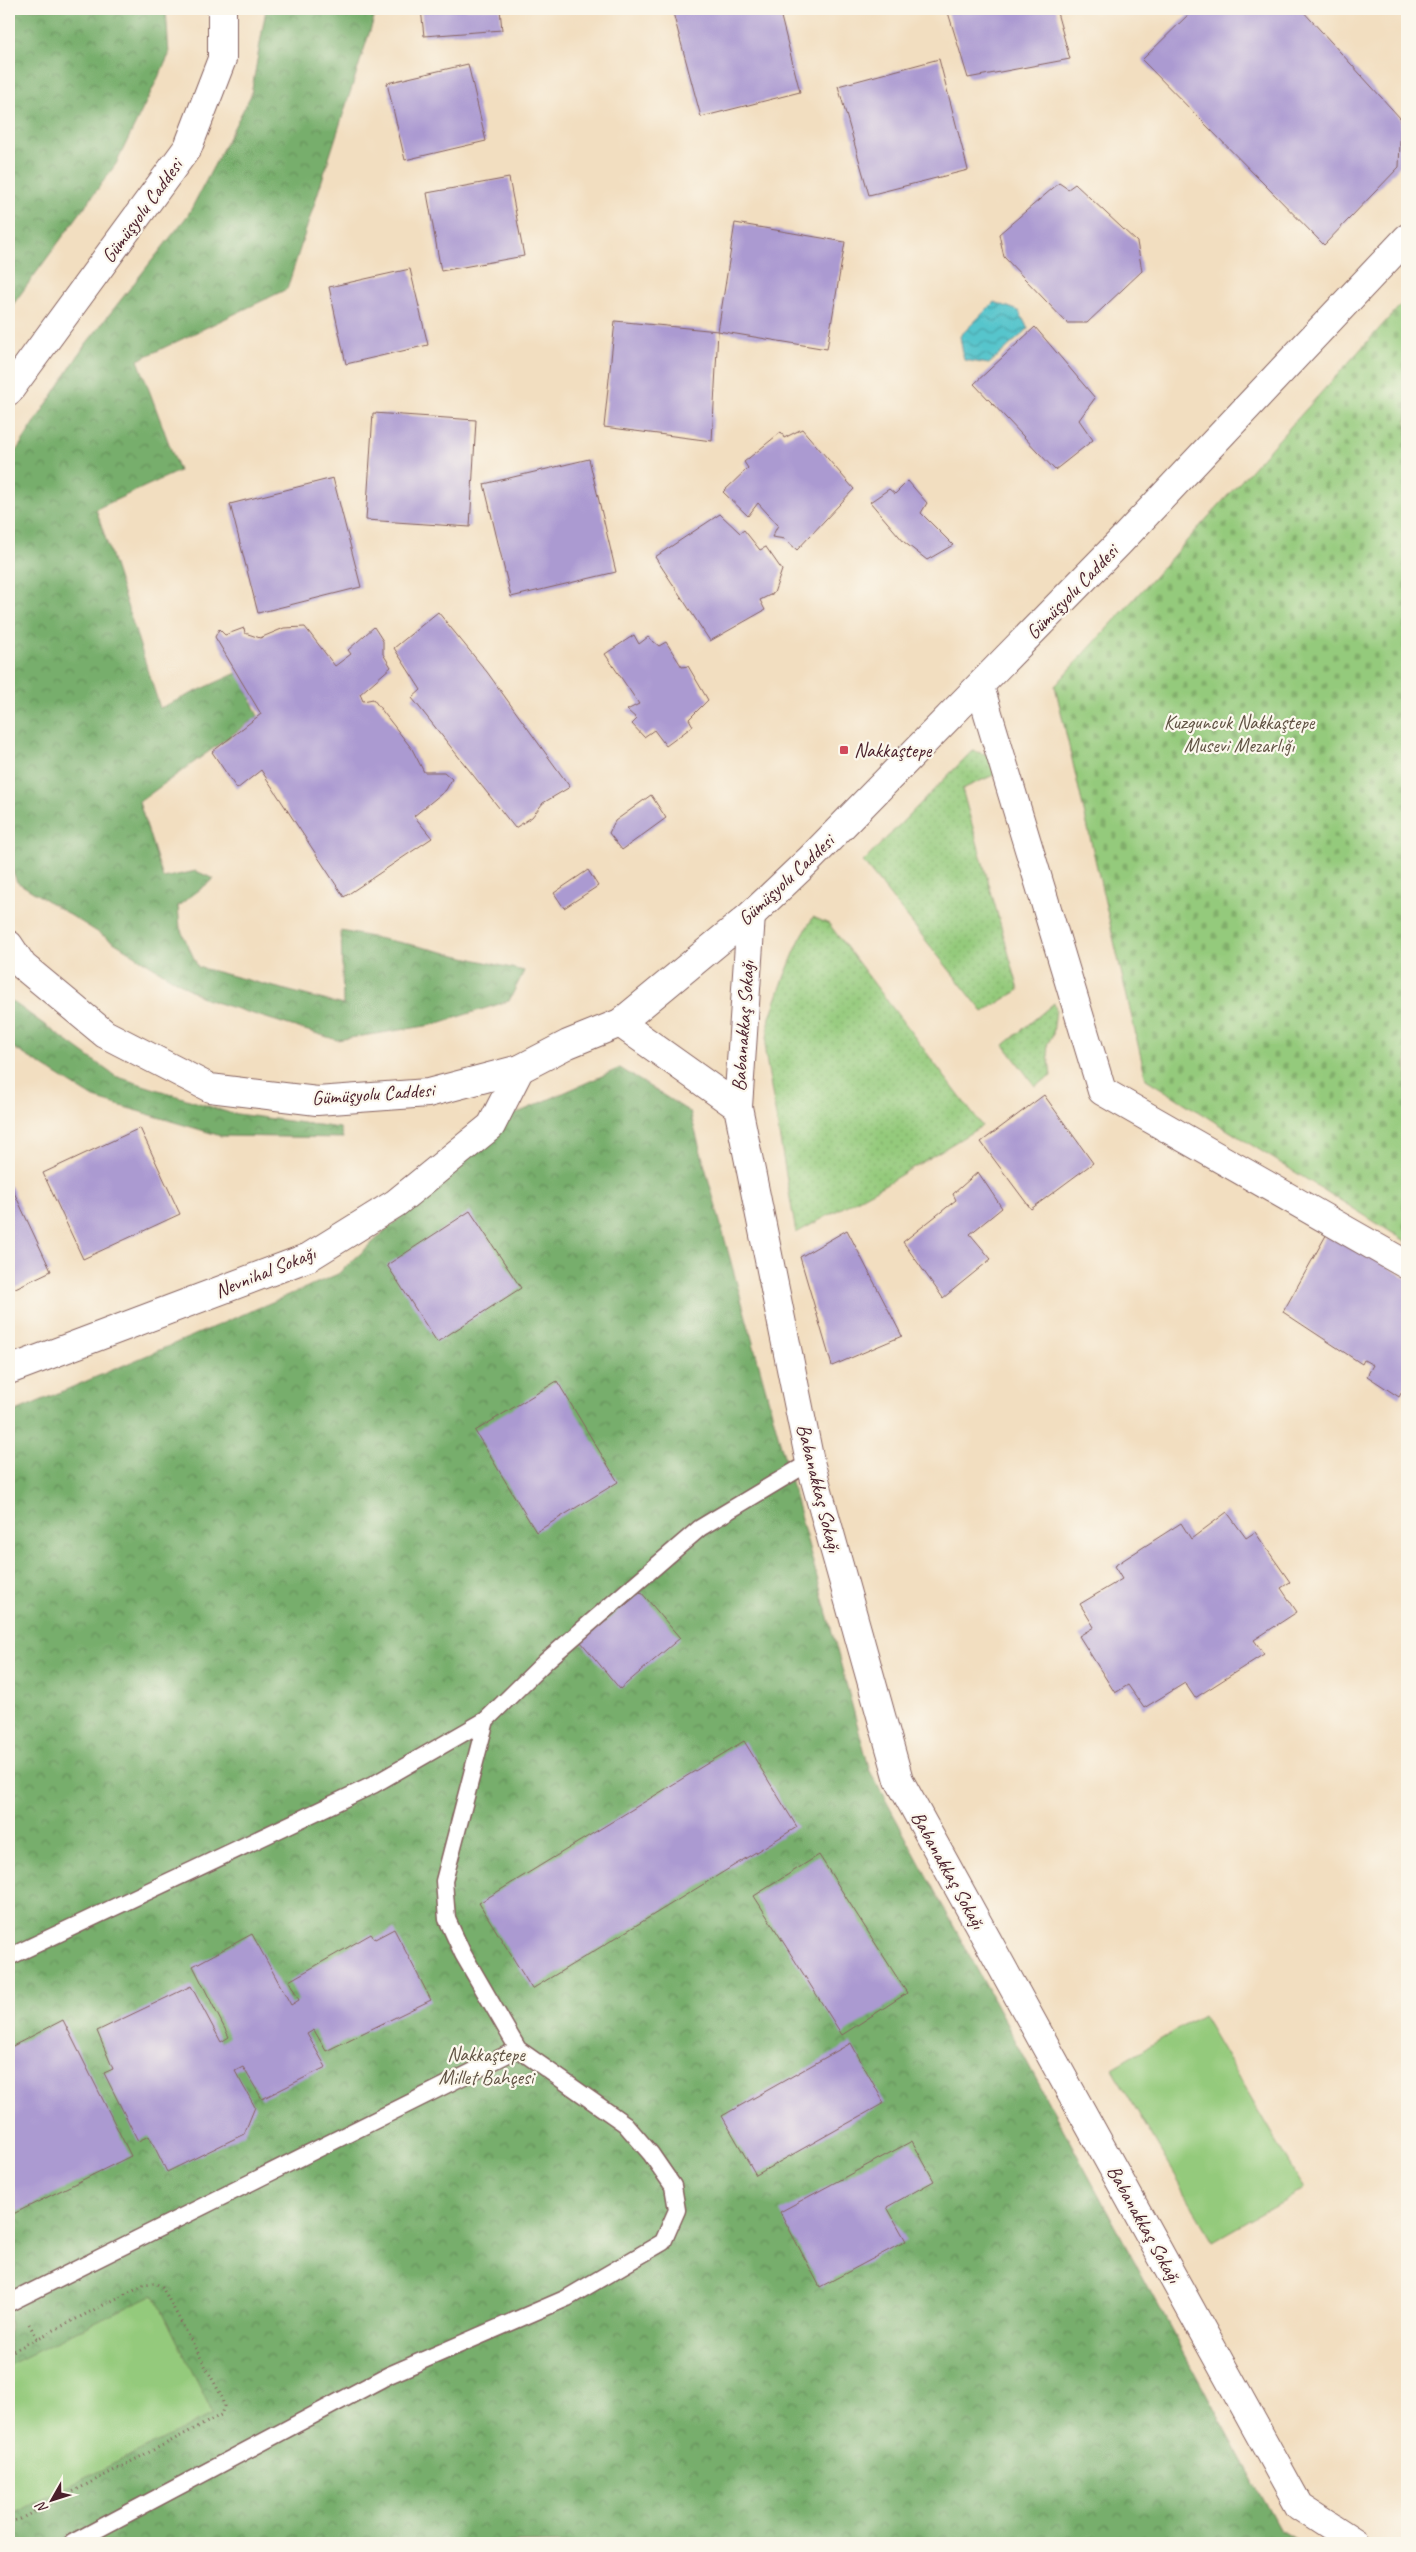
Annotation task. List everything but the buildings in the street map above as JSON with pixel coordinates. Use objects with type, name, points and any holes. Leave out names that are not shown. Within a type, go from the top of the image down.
[{"type":"street","name":"Gümüşyolu Caddesi","points":[[9,391],[188,147],[222,59],[222,9]]},
{"type":"street","name":"Gümüşyolu Caddesi","points":[[9,945],[23,966],[105,1034],[210,1088],[317,1101],[428,1093],[520,1069],[568,1044],[620,1023],[751,914],[809,860],[980,687],[1407,238]]},
{"type":"street","points":[[980,687],[1102,1091],[1407,1265]]},
{"type":"street","name":"Babanakkaş Sokağı","points":[[751,914],[738,1107],[810,1462],[899,1780],[1299,2506],[1356,2543]]},
{"type":"street","name":"Babanakkaş Sokağı","points":[[620,1023],[738,1107]]},
{"type":"street","name":"Nevnihal Sokağı","points":[[9,1370],[309,1257],[396,1203],[491,1126],[520,1069]]},
{"type":"lane","points":[[9,1957],[373,1785],[486,1720],[546,1661],[700,1528],[810,1462]]},
{"type":"lane","points":[[72,2543],[389,2375],[567,2298],[662,2242],[677,2210],[673,2186],[651,2154],[625,2124],[518,2049],[463,1954],[447,1919],[444,1881],[486,1720]]},
{"type":"lane","points":[[9,2303],[518,2049]]},
{"type":"path","points":[[9,2353],[145,2284],[155,2283],[162,2287],[221,2395],[224,2406],[221,2415],[20,2519],[9,2522]]},
{"type":"green space","points":[[9,9],[166,9],[169,55],[116,164],[9,310]]},
{"type":"green space","points":[[266,9],[377,9],[287,289],[138,360],[179,471],[96,509],[160,708],[239,672],[258,716],[139,802],[163,878],[196,871],[214,879],[178,906],[180,928],[198,967],[343,1005],[341,931],[413,945],[524,971],[509,1001],[432,1025],[337,1040],[205,999],[17,882],[9,862],[9,462],[85,345],[188,215],[251,95]]},
{"type":"green space","name":"Kuzguncuk Nakkaştepe Musevi Mezarlığı","points":[[1407,298],[1407,1242],[1146,1079],[1055,686]]},
{"type":"green space","points":[[972,751],[990,755],[996,774],[962,789],[1019,990],[983,1012],[863,862]]},
{"type":"green space","points":[[813,917],[829,924],[982,1126],[884,1185],[796,1233],[765,1052],[770,1017],[800,939]]},
{"type":"green space","points":[[9,999],[115,1076],[230,1113],[340,1128],[343,1138],[221,1136],[94,1098],[9,1045]]},
{"type":"green space","points":[[1054,1003],[1056,1009],[1053,1034],[1047,1045],[1051,1076],[1035,1086],[1004,1045]]},
{"type":"green space","name":"Nakkaştepe Millet Bahçesi","points":[[620,1068],[690,1112],[870,1771],[1279,2529],[1302,2543],[9,2543],[9,1414],[338,1274],[513,1115]]},
{"type":"green space","points":[[1202,2015],[1304,2189],[1213,2241],[1112,2068]]},
{"type":"green space","points":[[154,2294],[213,2414],[13,2514],[9,2506],[9,2365]]},
{"type":"water","points":[[994,302],[1019,311],[1028,329],[989,364],[964,360],[960,336]]},
{"type":"place","name":"Nakkaştepe","points":[[844,750]]}]
